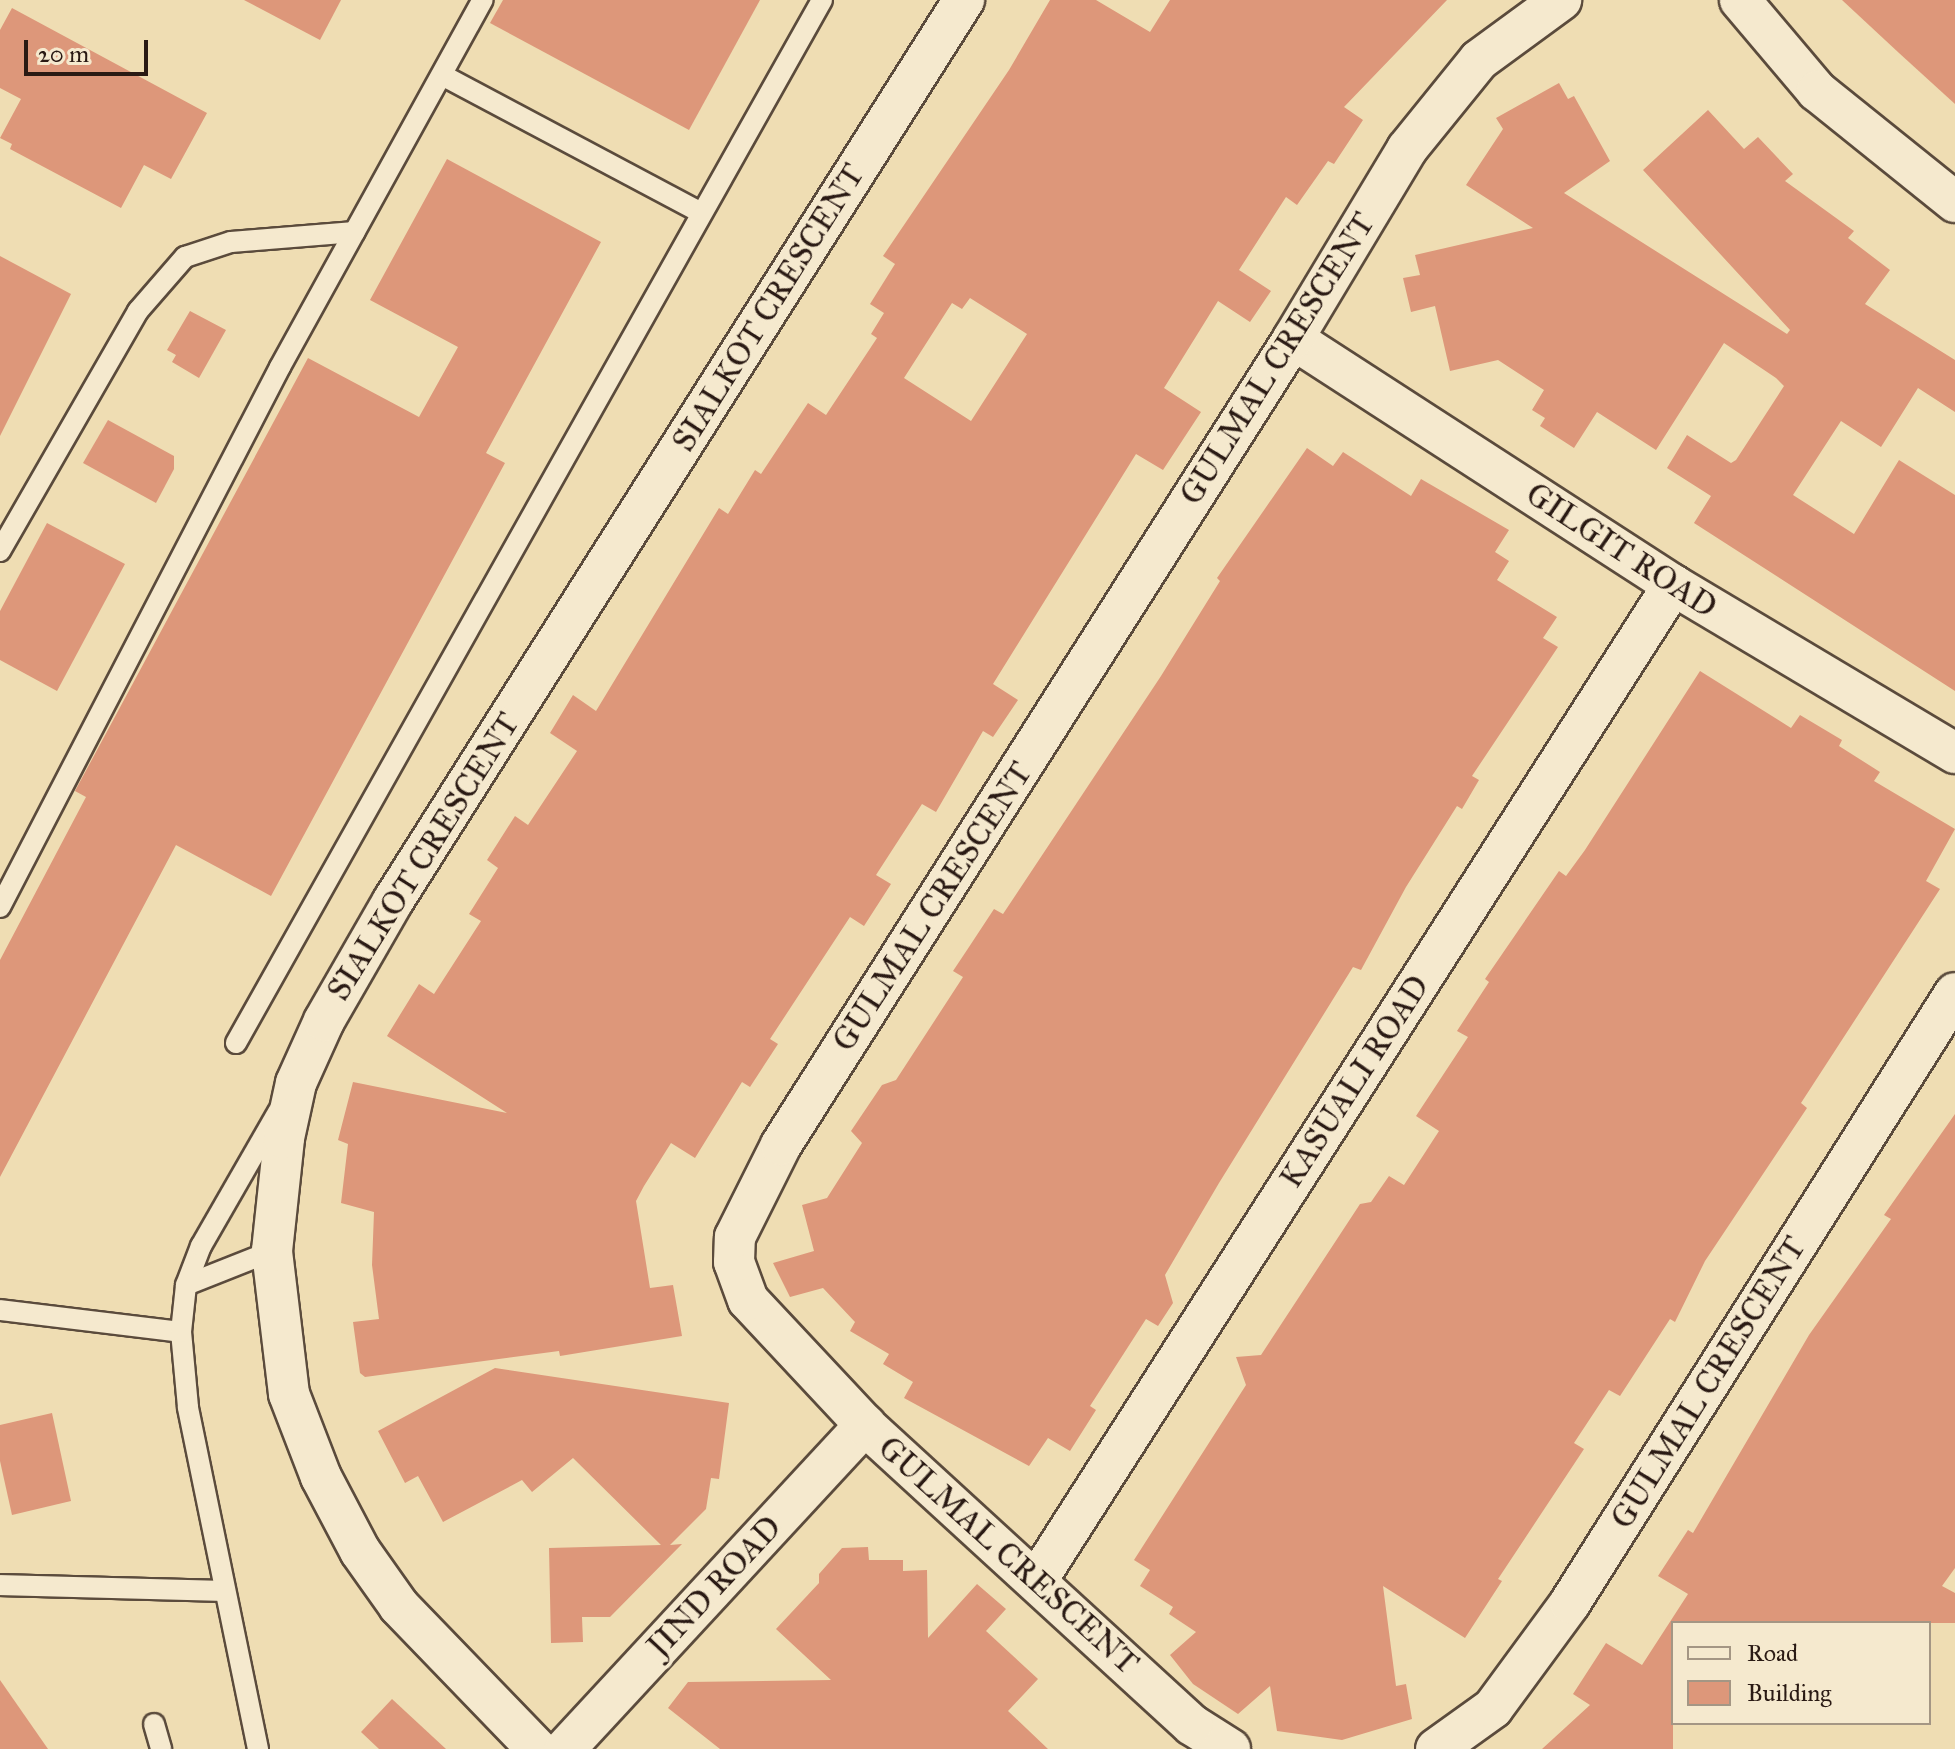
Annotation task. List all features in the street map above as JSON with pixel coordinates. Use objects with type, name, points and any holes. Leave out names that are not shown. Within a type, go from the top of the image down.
[{"type":"street","name":"SIALKOT CRESCENT","points":[[537,1749],[399,1606],[338,1512],[289,1394],[272,1251],[284,1138],[296,1083],[324,1021],[393,901],[964,0]]},
{"type":"street","name":"GULMAL CRESCENT","points":[[1230,1749],[1192,1725],[865,1425],[748,1300],[734,1262],[735,1237],[814,1093],[1293,339],[1407,149],[1479,60],[1561,0]]},
{"type":"street","points":[[1740,0],[1817,91],[1955,202]]},
{"type":"street","name":"GILGIT ROAD","points":[[1293,339],[1673,585],[1955,753]]},
{"type":"street","name":"KASUALI ROAD","points":[[1037,1580],[1673,585]]},
{"type":"street","name":"GULMAL CRESCENT","points":[[1436,1749],[1493,1708],[1570,1603],[1955,993]]},
{"type":"street","name":"JIND ROAD","points":[[565,1749],[865,1425]]},
{"type":"lane","points":[[0,907],[101,705],[483,0]]},
{"type":"lane","points":[[236,1043],[700,212],[822,0]]},
{"type":"lane","points":[[442,75],[700,212]]},
{"type":"lane","points":[[0,551],[138,311],[176,266],[219,244],[295,233],[355,232]]},
{"type":"lane","points":[[258,1749],[188,1407],[181,1332],[186,1285],[221,1208],[296,1083]]},
{"type":"lane","points":[[186,1285],[272,1251]]},
{"type":"lane","points":[[0,1310],[181,1332]]},
{"type":"lane","points":[[0,1585],[225,1591]]},
{"type":"lane","points":[[154,1724],[161,1749]]},
{"type":"building","points":[[244,0],[341,0],[320,40]]},
{"type":"building","points":[[503,0],[760,0],[689,130],[490,23]]},
{"type":"building","points":[[1050,0],[1096,0],[1150,32],[1170,0],[1447,0],[1344,107],[1363,120],[1334,164],[1328,161],[1297,205],[1286,197],[1239,270],[1271,291],[1250,322],[1218,301],[1164,388],[1201,412],[1163,470],[1136,454],[993,684],[1018,700],[993,737],[983,731],[936,812],[922,804],[876,875],[891,884],[864,926],[850,917],[770,1039],[778,1044],[750,1087],[742,1082],[695,1158],[671,1143],[644,1186],[636,1201],[650,1288],[673,1285],[682,1336],[560,1356],[559,1351],[365,1377],[360,1373],[353,1322],[379,1319],[372,1265],[374,1212],[341,1203],[348,1144],[338,1140],[353,1082],[507,1113],[387,1036],[419,984],[434,994],[481,921],[469,914],[498,868],[487,860],[515,816],[528,825],[577,751],[550,733],[573,695],[596,711],[719,508],[728,514],[755,470],[761,474],[808,403],[826,415],[877,338],[871,334],[884,313],[870,304],[895,264],[883,256],[1009,70]],"holes":[[[970,298],[1027,334],[971,421],[904,378],[952,303],[962,309]]]},
{"type":"building","points":[[1842,0],[1955,0],[1955,104],[1899,53]]},
{"type":"building","points":[[12,8],[207,113],[171,179],[144,165],[121,208],[10,149],[12,144],[0,138],[21,99],[0,88],[0,30]]},
{"type":"building","points":[[1559,83],[1568,99],[1574,96],[1610,161],[1564,193],[1787,334],[1790,330],[1643,170],[1708,110],[1744,149],[1758,137],[1793,174],[1785,181],[1854,231],[1848,238],[1890,270],[1865,304],[1955,360],[1955,412],[1918,388],[1881,447],[1841,421],[1793,495],[1854,534],[1899,460],[1955,495],[1955,691],[1694,523],[1711,496],[1667,468],[1687,435],[1731,463],[1736,460],[1784,386],[1776,378],[1724,343],[1656,450],[1597,412],[1574,448],[1540,426],[1545,418],[1532,410],[1544,390],[1498,360],[1450,371],[1435,306],[1411,312],[1403,278],[1420,275],[1415,255],[1533,228],[1466,185],[1503,129],[1496,118]]},
{"type":"building","points":[[447,159],[601,242],[486,453],[505,463],[271,896],[176,845],[0,1177],[0,960],[86,797],[75,791],[308,358],[419,417],[458,347],[370,300]]},
{"type":"building","points":[[0,256],[71,294],[0,436]]},
{"type":"building","points":[[190,311],[226,330],[199,378],[172,362],[176,355],[167,350]]},
{"type":"building","points":[[108,420],[174,456],[174,469],[156,503],[83,463]]},
{"type":"building","points":[[1307,448],[1333,466],[1343,452],[1411,496],[1421,479],[1509,530],[1495,552],[1509,561],[1497,580],[1557,617],[1543,638],[1558,647],[1472,776],[1479,780],[1462,809],[1457,806],[1406,887],[1361,970],[1353,967],[1165,1275],[1173,1303],[1158,1326],[1146,1319],[1090,1406],[1096,1410],[1070,1451],[1048,1438],[1029,1466],[904,1398],[913,1382],[883,1364],[889,1354],[850,1331],[855,1322],[823,1288],[790,1297],[773,1263],[814,1251],[802,1205],[827,1198],[862,1143],[851,1131],[882,1085],[896,1080],[963,977],[953,971],[994,909],[1003,914],[1161,676],[1220,581],[1217,578]]},
{"type":"building","points":[[47,523],[125,564],[57,691],[0,660],[0,611]]},
{"type":"building","points":[[1700,671],[1791,728],[1800,715],[1842,740],[1839,746],[1880,772],[1874,781],[1955,829],[1926,881],[1940,889],[1801,1103],[1807,1108],[1705,1261],[1675,1322],[1670,1319],[1620,1396],[1609,1390],[1574,1443],[1584,1449],[1498,1579],[1502,1581],[1465,1638],[1383,1586],[1396,1686],[1406,1684],[1412,1719],[1342,1740],[1277,1731],[1270,1686],[1238,1714],[1193,1684],[1170,1655],[1196,1632],[1169,1614],[1173,1607],[1140,1586],[1150,1570],[1134,1560],[1246,1385],[1236,1357],[1261,1355],[1360,1204],[1371,1202],[1389,1176],[1404,1185],[1439,1131],[1416,1116],[1468,1037],[1457,1031],[1489,982],[1485,979],[1559,871],[1566,876],[1585,850]]},
{"type":"building","points":[[1955,1114],[1955,1568],[1942,1586],[1955,1593],[1955,1623],[1671,1621],[1673,1749],[1542,1749],[1590,1705],[1573,1694],[1606,1643],[1642,1665],[1688,1594],[1658,1576],[1688,1530],[1693,1533],[1809,1335],[1891,1219],[1884,1215]]},
{"type":"building","points":[[495,1368],[729,1403],[719,1479],[711,1478],[706,1509],[670,1545],[682,1544],[610,1617],[582,1617],[583,1642],[551,1643],[549,1548],[661,1545],[573,1458],[532,1492],[522,1480],[443,1522],[418,1476],[405,1483],[378,1431]]},
{"type":"building","points":[[52,1413],[71,1501],[12,1515],[0,1461],[0,1425]]},
{"type":"building","points":[[868,1547],[869,1560],[903,1560],[903,1571],[927,1570],[928,1638],[977,1584],[1006,1609],[986,1631],[1038,1679],[1008,1711],[1048,1749],[720,1749],[668,1708],[688,1682],[831,1680],[776,1629],[819,1583],[819,1574],[842,1548]]},
{"type":"building","points":[[0,1680],[48,1749],[0,1749]]},
{"type":"building","points":[[392,1699],[446,1749],[379,1749],[361,1732]]}]
